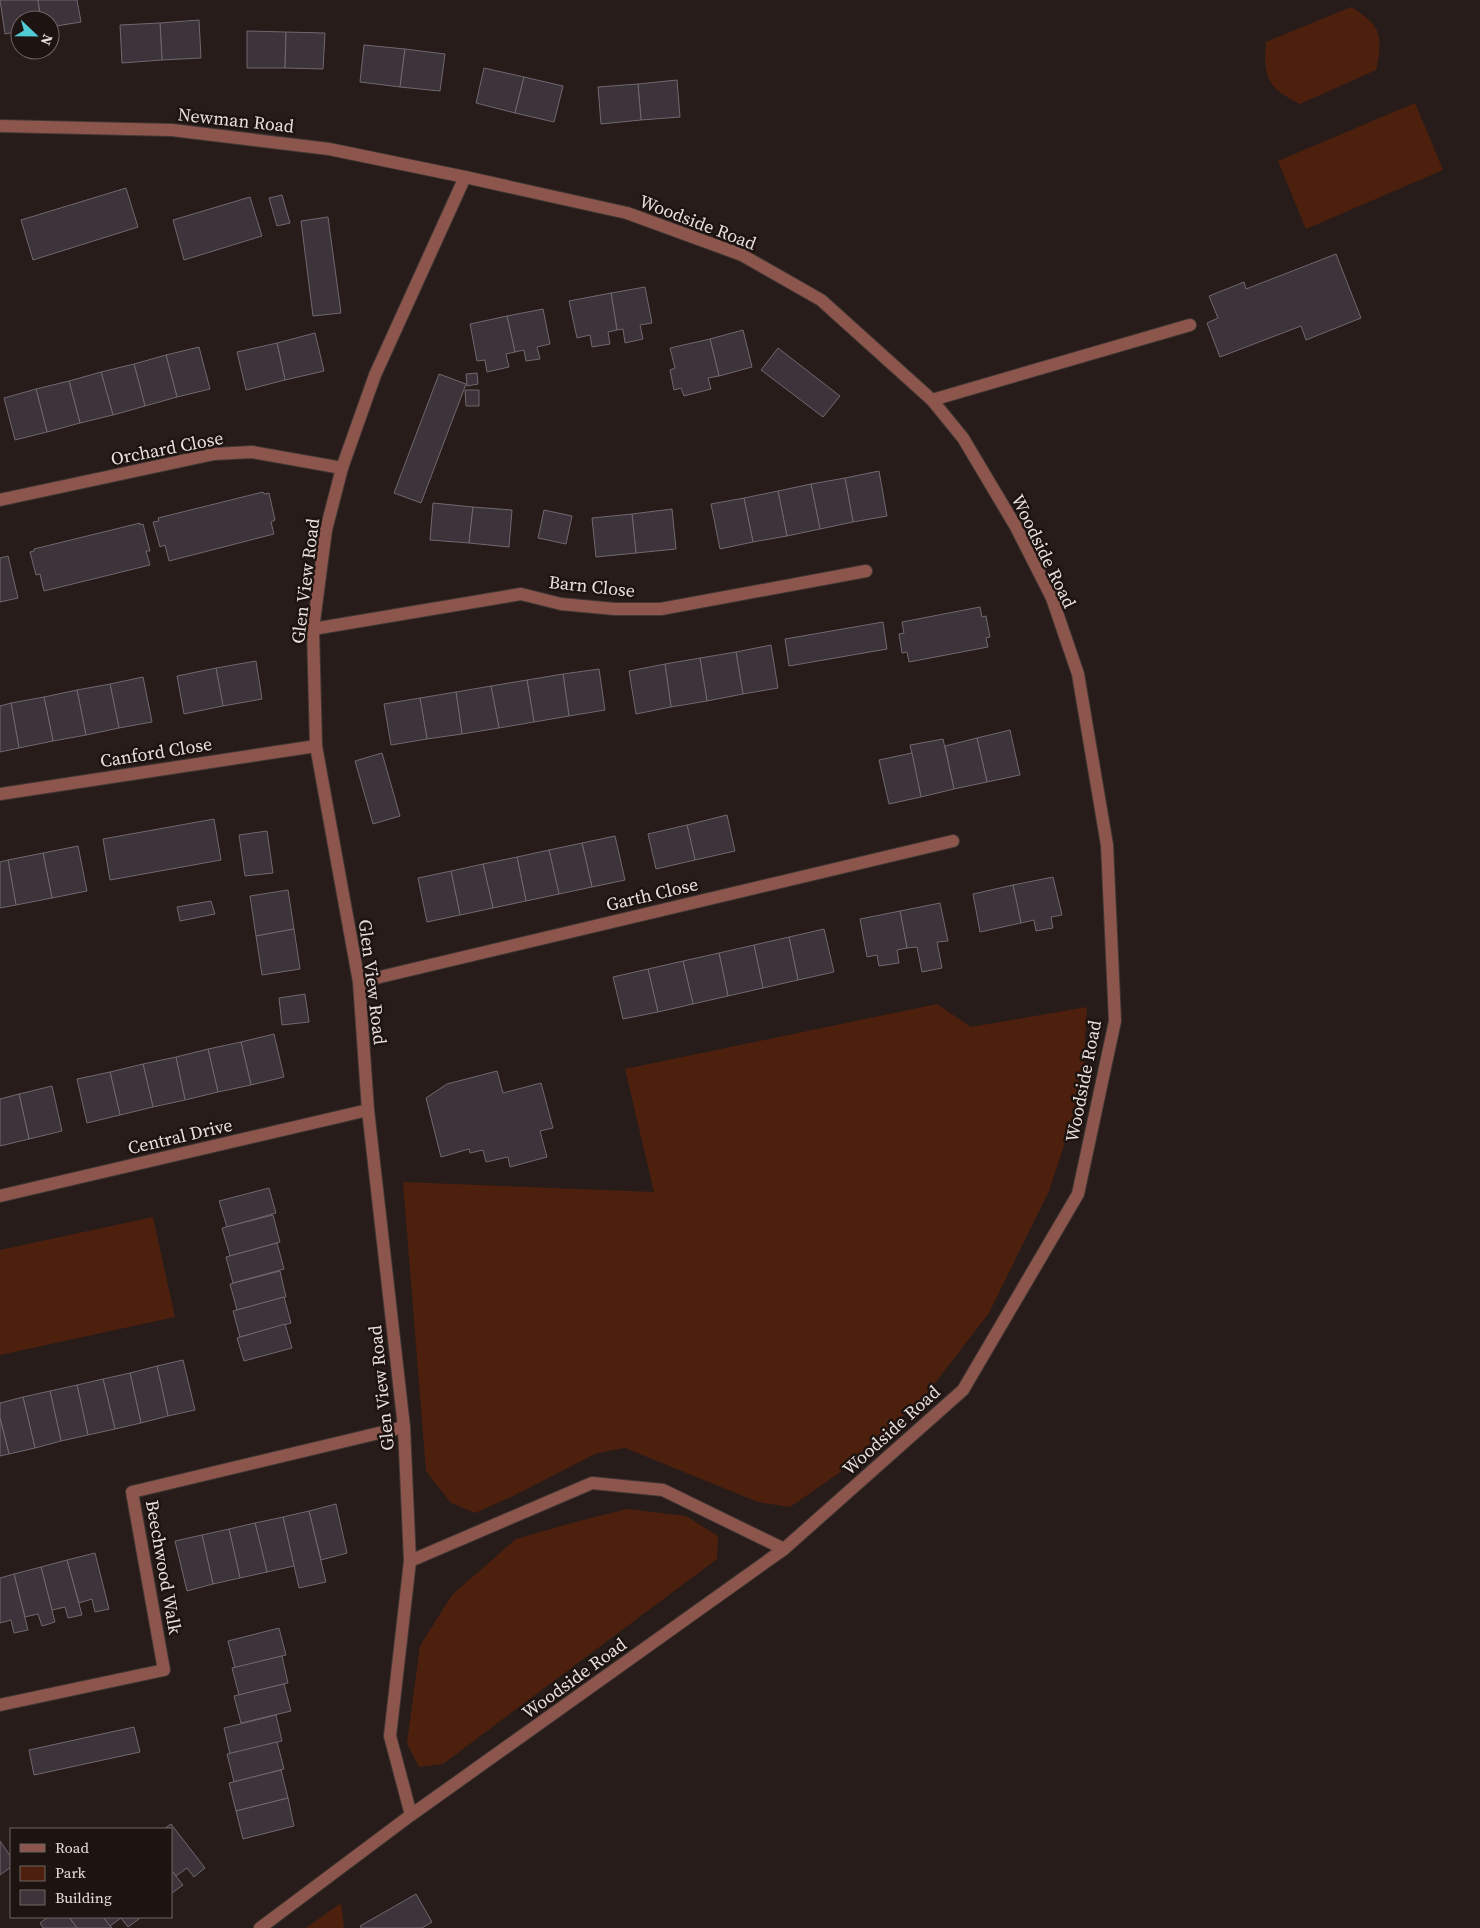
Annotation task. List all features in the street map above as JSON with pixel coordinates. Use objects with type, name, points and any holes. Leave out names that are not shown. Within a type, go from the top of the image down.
[{"type":"street","name":"Newman Road","points":[[0,126],[172,130],[329,149],[465,177]]},
{"type":"street","name":"Woodside Road","points":[[260,1928],[411,1815],[784,1549],[963,1390],[1078,1194],[1115,1021],[1107,845],[1078,674],[1052,598],[1016,527],[963,438],[932,400],[821,300],[742,255],[627,213],[465,177]]},
{"type":"street","name":"Glen View Road","points":[[411,1815],[390,1736],[410,1561],[404,1427],[368,1110],[359,982],[316,746],[314,629],[326,530],[342,468],[375,375],[465,177]]},
{"type":"street","points":[[932,400],[1190,326]]},
{"type":"street","name":"Orchard Close","points":[[0,500],[214,454],[252,452],[342,468]]},
{"type":"street","name":"Barn Close","points":[[314,629],[521,594],[561,604],[615,609],[661,609],[866,571]]},
{"type":"street","name":"Canford Close","points":[[0,794],[316,746]]},
{"type":"street","name":"Garth Close","points":[[359,982],[953,841]]},
{"type":"street","name":"Central Drive","points":[[0,1196],[368,1110]]},
{"type":"street","name":"Beechwood Walk","points":[[0,1705],[164,1670],[132,1492],[404,1427]]},
{"type":"street","points":[[410,1561],[592,1483],[663,1490],[784,1549]]},
{"type":"green space","points":[[1351,7],[1369,20],[1378,33],[1379,48],[1376,70],[1300,104],[1274,87],[1265,64],[1266,42]]},
{"type":"green space","points":[[1415,103],[1443,170],[1306,229],[1278,161]]},
{"type":"green space","points":[[937,1004],[971,1027],[1087,1007],[1082,1091],[1049,1191],[989,1313],[925,1396],[839,1473],[790,1507],[758,1502],[625,1448],[597,1453],[513,1496],[475,1513],[451,1503],[426,1471],[403,1182],[654,1192],[625,1069]]},
{"type":"green space","points":[[153,1217],[175,1317],[0,1355],[0,1250]]},
{"type":"green space","points":[[627,1509],[686,1516],[718,1536],[717,1559],[443,1764],[419,1767],[407,1743],[420,1646],[452,1595],[516,1539]]},
{"type":"green space","points":[[341,1903],[344,1928],[306,1928]]},
{"type":"building","points":[[0,0],[38,0],[40,10],[10,10],[10,33],[5,34]]},
{"type":"building","points":[[38,0],[77,0],[81,22],[60,25],[60,10],[40,10]]},
{"type":"building","points":[[199,20],[201,58],[162,60],[160,23]]},
{"type":"building","points":[[160,23],[162,60],[122,63],[120,25]]},
{"type":"building","points":[[247,31],[286,32],[285,68],[247,68]]},
{"type":"building","points":[[286,32],[325,33],[323,69],[285,68]]},
{"type":"building","points":[[364,45],[405,49],[400,87],[360,82]]},
{"type":"building","points":[[405,49],[445,54],[440,91],[400,87]]},
{"type":"building","points":[[484,68],[524,77],[515,113],[476,103]]},
{"type":"building","points":[[524,77],[563,86],[554,122],[515,113]]},
{"type":"building","points":[[677,80],[680,117],[641,120],[638,84]]},
{"type":"building","points":[[638,84],[641,120],[601,124],[598,87]]},
{"type":"building","points":[[126,188],[138,227],[33,260],[21,220]]},
{"type":"building","points":[[282,195],[290,223],[277,226],[269,198]]},
{"type":"building","points":[[250,197],[262,236],[184,260],[173,220]]},
{"type":"building","points":[[328,217],[341,313],[313,316],[301,221]]},
{"type":"building","points":[[1336,254],[1361,318],[1306,340],[1301,326],[1220,357],[1207,323],[1218,318],[1209,296],[1244,282],[1246,289]]},
{"type":"building","points":[[645,287],[652,323],[640,325],[643,339],[625,343],[623,329],[617,330],[611,293]]},
{"type":"building","points":[[611,293],[617,330],[608,332],[610,344],[592,347],[590,335],[577,338],[569,301]]},
{"type":"building","points":[[543,309],[550,344],[537,347],[540,359],[526,361],[524,350],[515,352],[507,316]]},
{"type":"building","points":[[507,316],[515,352],[506,354],[509,367],[487,372],[485,360],[477,361],[470,324]]},
{"type":"building","points":[[743,330],[752,367],[719,376],[710,339]]},
{"type":"building","points":[[315,333],[324,371],[285,380],[277,343]]},
{"type":"building","points":[[710,339],[719,376],[708,378],[711,389],[684,396],[681,388],[674,390],[670,370],[675,368],[670,348]]},
{"type":"building","points":[[277,343],[285,380],[246,390],[237,352]]},
{"type":"building","points":[[199,347],[210,389],[177,397],[166,355]]},
{"type":"building","points":[[778,348],[840,396],[823,417],[761,370]]},
{"type":"building","points":[[166,355],[177,397],[145,406],[134,364]]},
{"type":"building","points":[[134,364],[145,406],[113,415],[101,372]]},
{"type":"building","points":[[101,372],[113,415],[80,423],[69,381]]},
{"type":"building","points":[[477,373],[478,384],[467,386],[466,374]]},
{"type":"building","points":[[439,374],[466,384],[421,503],[394,493]]},
{"type":"building","points":[[69,381],[80,423],[47,432],[36,389]]},
{"type":"building","points":[[36,389],[47,432],[15,440],[4,398]]},
{"type":"building","points":[[465,390],[479,390],[479,406],[466,406]]},
{"type":"building","points":[[879,471],[887,516],[853,522],[845,478]]},
{"type":"building","points":[[845,478],[853,522],[820,529],[811,484]]},
{"type":"building","points":[[811,484],[820,529],[787,536],[778,491]]},
{"type":"building","points":[[778,491],[787,536],[753,542],[744,498]]},
{"type":"building","points":[[263,492],[264,494],[269,493],[275,520],[271,522],[274,534],[169,561],[165,545],[160,547],[153,522],[159,521],[158,518]]},
{"type":"building","points":[[744,498],[753,542],[720,549],[711,504]]},
{"type":"building","points":[[433,503],[473,507],[469,543],[430,540]]},
{"type":"building","points":[[473,507],[512,510],[509,547],[469,543]]},
{"type":"building","points":[[672,509],[676,549],[636,553],[632,514]]},
{"type":"building","points":[[544,510],[572,516],[566,544],[538,538]]},
{"type":"building","points":[[632,514],[636,553],[596,557],[592,518]]},
{"type":"building","points":[[140,523],[140,525],[143,524],[150,551],[146,551],[150,565],[44,591],[40,574],[36,575],[30,552],[34,551],[34,549]]},
{"type":"building","points":[[8,556],[18,598],[0,602],[0,558]]},
{"type":"building","points":[[980,607],[982,617],[986,616],[990,637],[986,638],[988,647],[909,662],[907,652],[902,653],[899,634],[904,633],[902,622]]},
{"type":"building","points":[[883,622],[887,649],[789,666],[785,639]]},
{"type":"building","points":[[771,645],[778,688],[743,694],[736,652]]},
{"type":"building","points":[[736,652],[743,694],[707,701],[700,658]]},
{"type":"building","points":[[700,658],[707,701],[671,707],[665,664]]},
{"type":"building","points":[[256,661],[262,699],[223,706],[216,668]]},
{"type":"building","points":[[665,664],[671,707],[636,714],[629,671]]},
{"type":"building","points":[[216,668],[223,706],[184,714],[177,676]]},
{"type":"building","points":[[599,669],[605,710],[569,716],[563,674]]},
{"type":"building","points":[[563,674],[569,716],[534,722],[527,680]]},
{"type":"building","points":[[143,677],[152,722],[119,728],[110,684]]},
{"type":"building","points":[[527,680],[534,722],[499,728],[491,686]]},
{"type":"building","points":[[110,684],[119,728],[86,735],[77,690]]},
{"type":"building","points":[[491,686],[499,728],[462,734],[456,692]]},
{"type":"building","points":[[77,690],[86,735],[53,741],[44,697]]},
{"type":"building","points":[[456,692],[462,734],[427,739],[420,698]]},
{"type":"building","points":[[44,697],[53,741],[19,748],[11,703]]},
{"type":"building","points":[[420,698],[427,739],[391,745],[384,704]]},
{"type":"building","points":[[11,703],[19,748],[0,752],[0,706]]},
{"type":"building","points":[[1010,730],[1020,775],[987,782],[977,738]]},
{"type":"building","points":[[977,738],[987,782],[954,789],[945,746]]},
{"type":"building","points":[[943,739],[954,789],[921,797],[910,745]]},
{"type":"building","points":[[382,753],[400,816],[373,824],[355,761]]},
{"type":"building","points":[[912,753],[921,797],[889,804],[879,760]]},
{"type":"building","points":[[727,815],[735,851],[695,860],[687,825]]},
{"type":"building","points":[[214,819],[221,860],[110,880],[103,839]]},
{"type":"building","points":[[687,825],[695,860],[656,869],[648,834]]},
{"type":"building","points":[[267,831],[273,873],[245,876],[239,835]]},
{"type":"building","points":[[615,836],[625,880],[592,887],[582,843]]},
{"type":"building","points":[[582,843],[592,887],[559,894],[549,850]]},
{"type":"building","points":[[78,846],[87,891],[52,898],[43,853]]},
{"type":"building","points":[[549,850],[559,894],[526,901],[517,857]]},
{"type":"building","points":[[43,853],[52,898],[16,905],[8,860]]},
{"type":"building","points":[[517,857],[526,901],[493,908],[483,864]]},
{"type":"building","points":[[8,860],[16,905],[0,908],[0,862]]},
{"type":"building","points":[[483,864],[493,908],[460,915],[451,871]]},
{"type":"building","points":[[451,871],[460,915],[427,922],[418,878]]},
{"type":"building","points":[[1053,877],[1062,915],[1051,917],[1053,928],[1036,931],[1034,920],[1021,923],[1013,885]]},
{"type":"building","points":[[1013,885],[1021,923],[980,932],[973,894]]},
{"type":"building","points":[[288,890],[294,929],[256,936],[250,896]]},
{"type":"building","points":[[211,901],[215,914],[180,921],[177,907]]},
{"type":"building","points":[[940,903],[948,941],[937,942],[942,968],[922,972],[917,947],[907,948],[900,911]]},
{"type":"building","points":[[900,911],[907,948],[897,950],[899,963],[879,966],[877,955],[867,957],[860,919]]},
{"type":"building","points":[[294,929],[300,969],[262,975],[256,936]]},
{"type":"building","points":[[824,929],[834,972],[798,980],[789,937]]},
{"type":"building","points":[[789,937],[798,980],[763,988],[754,945]]},
{"type":"building","points":[[754,945],[763,988],[728,996],[719,953]]},
{"type":"building","points":[[719,953],[728,996],[693,1004],[683,961]]},
{"type":"building","points":[[683,961],[693,1004],[658,1012],[648,969]]},
{"type":"building","points":[[648,969],[658,1012],[623,1019],[613,977]]},
{"type":"building","points":[[305,994],[309,1022],[282,1025],[279,998]]},
{"type":"building","points":[[274,1034],[284,1077],[251,1085],[241,1042]]},
{"type":"building","points":[[241,1042],[251,1085],[218,1092],[208,1049]]},
{"type":"building","points":[[208,1049],[218,1092],[185,1100],[176,1057]]},
{"type":"building","points":[[176,1057],[185,1100],[153,1107],[143,1064]]},
{"type":"building","points":[[143,1064],[153,1107],[120,1115],[110,1072]]},
{"type":"building","points":[[497,1071],[503,1093],[541,1083],[553,1128],[540,1131],[547,1157],[510,1167],[508,1157],[486,1162],[483,1150],[470,1153],[469,1149],[441,1157],[426,1098],[447,1084]]},
{"type":"building","points":[[110,1072],[120,1115],[87,1123],[77,1079]]},
{"type":"building","points":[[52,1086],[62,1131],[29,1139],[19,1094]]},
{"type":"building","points":[[19,1094],[29,1139],[0,1146],[0,1099]]},
{"type":"building","points":[[269,1188],[276,1213],[227,1227],[219,1201]]},
{"type":"building","points":[[273,1215],[280,1242],[230,1256],[222,1228]]},
{"type":"building","points":[[277,1243],[284,1269],[233,1283],[226,1257]]},
{"type":"building","points":[[280,1271],[286,1297],[237,1310],[230,1284]]},
{"type":"building","points":[[284,1297],[291,1323],[240,1337],[233,1311]]},
{"type":"building","points":[[285,1324],[292,1348],[244,1361],[237,1338]]},
{"type":"building","points":[[183,1360],[195,1410],[168,1416],[157,1366]]},
{"type":"building","points":[[157,1366],[168,1416],[141,1423],[130,1373]]},
{"type":"building","points":[[130,1373],[141,1423],[115,1429],[103,1379]]},
{"type":"building","points":[[103,1379],[115,1429],[88,1435],[77,1385]]},
{"type":"building","points":[[77,1385],[88,1435],[61,1441],[50,1391]]},
{"type":"building","points":[[50,1391],[61,1441],[35,1448],[23,1397]]},
{"type":"building","points":[[23,1397],[35,1448],[9,1454],[0,1418],[0,1403]]},
{"type":"building","points":[[0,1418],[9,1454],[0,1456]]},
{"type":"building","points":[[336,1504],[347,1553],[321,1560],[309,1511]]},
{"type":"building","points":[[309,1511],[326,1582],[299,1588],[283,1517]]},
{"type":"building","points":[[283,1517],[294,1566],[267,1572],[255,1523]]},
{"type":"building","points":[[255,1523],[267,1572],[240,1578],[229,1529]]},
{"type":"building","points":[[229,1529],[240,1578],[213,1584],[202,1535]]},
{"type":"building","points":[[202,1535],[213,1584],[187,1591],[175,1541]]},
{"type":"building","points":[[95,1553],[109,1609],[95,1612],[92,1599],[79,1603],[67,1560]]},
{"type":"building","points":[[67,1560],[82,1615],[68,1618],[65,1607],[52,1610],[41,1567]]},
{"type":"building","points":[[41,1567],[55,1622],[42,1626],[38,1614],[25,1617],[14,1574]]},
{"type":"building","points":[[14,1574],[28,1630],[14,1633],[11,1620],[0,1623],[0,1578]]},
{"type":"building","points":[[279,1628],[286,1655],[235,1668],[228,1641]]},
{"type":"building","points":[[282,1656],[288,1683],[239,1695],[232,1668]]},
{"type":"building","points":[[284,1684],[291,1711],[241,1723],[234,1696]]},
{"type":"building","points":[[276,1715],[282,1741],[230,1754],[224,1728]]},
{"type":"building","points":[[134,1727],[140,1752],[34,1775],[29,1750]]},
{"type":"building","points":[[277,1742],[284,1769],[234,1782],[227,1754]]},
{"type":"building","points":[[281,1770],[288,1798],[236,1811],[229,1783]]},
{"type":"building","points":[[288,1798],[294,1826],[243,1839],[236,1811]]},
{"type":"building","points":[[171,1824],[205,1868],[194,1877],[187,1868],[176,1876],[172,1871],[172,1828],[165,1828]]},
{"type":"building","points":[[0,1841],[10,1856],[10,1868],[0,1875]]},
{"type":"building","points":[[172,1871],[183,1885],[172,1893]]},
{"type":"building","points":[[416,1894],[432,1922],[422,1928],[361,1928],[360,1926]]},
{"type":"building","points":[[47,1918],[70,1918],[77,1928],[43,1928],[40,1923]]},
{"type":"building","points":[[70,1918],[104,1918],[112,1928],[77,1928]]},
{"type":"building","points":[[104,1918],[121,1918],[110,1926]]},
{"type":"building","points":[[121,1918],[138,1918],[139,1919],[128,1927]]}]
